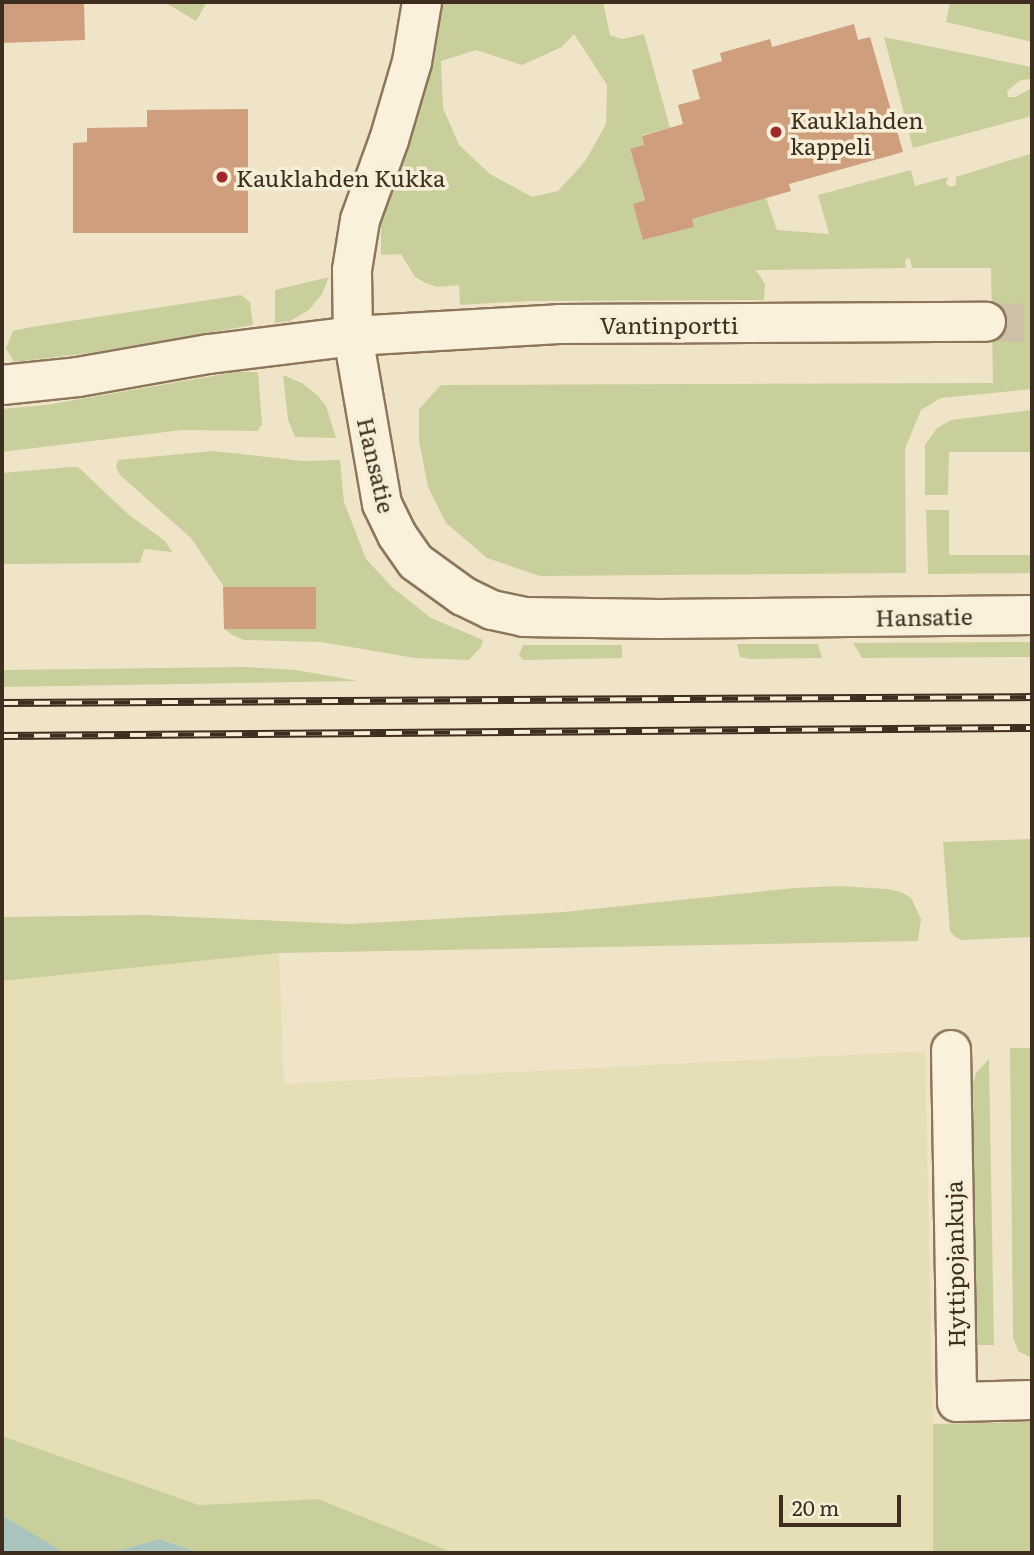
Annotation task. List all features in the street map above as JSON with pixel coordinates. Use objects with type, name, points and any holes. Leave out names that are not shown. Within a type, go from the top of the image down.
[{"type":"street","name":"Hansatie","points":[[422,2],[412,62],[390,140],[360,220],[352,270],[353,336],[369,446],[382,504],[416,562],[463,596],[492,610],[524,617],[659,619],[1032,615]]},
{"type":"street","name":"Vantinportti","points":[[353,336],[559,324],[986,322]]},
{"type":"street","points":[[2,385],[78,377],[209,354],[353,336]]},
{"type":"street","name":"Hyttipojankuja","points":[[951,1050],[957,1402],[1032,1400]]},
{"type":"shaded area","points":[[279,953],[284,1084],[925,1051],[933,1553],[454,1553],[318,1499],[199,1505],[2,1436],[2,981]]},
{"type":"green space","points":[[164,2],[207,2],[196,21]]},
{"type":"green space","points":[[441,2],[603,2],[610,35],[622,39],[644,34],[670,128],[642,135],[644,145],[630,150],[645,200],[633,204],[644,240],[693,227],[692,219],[766,198],[777,230],[829,234],[818,195],[911,170],[915,186],[948,177],[946,184],[951,187],[956,185],[956,177],[1030,154],[1032,149],[1032,389],[941,398],[921,410],[905,449],[906,573],[540,576],[487,558],[446,523],[428,487],[419,441],[419,409],[441,385],[993,383],[991,268],[912,268],[910,258],[905,260],[906,268],[756,270],[765,284],[764,300],[529,301],[460,305],[459,285],[437,287],[426,283],[415,277],[401,254],[381,255],[381,209],[429,64]],"holes":[[[574,34],[607,85],[606,124],[586,160],[558,191],[532,197],[490,174],[459,145],[443,108],[441,61],[476,50],[522,65],[562,47]]]},
{"type":"green space","points":[[950,2],[1032,2],[1032,42],[946,22]]},
{"type":"green space","points":[[884,37],[1032,67],[1032,85],[1030,79],[1021,80],[1007,91],[1008,97],[1015,97],[1032,88],[1032,116],[913,148]]},
{"type":"green space","points":[[329,277],[322,294],[309,310],[290,321],[275,323],[275,290]]},
{"type":"green space","points":[[241,295],[250,302],[253,325],[90,353],[14,362],[6,348],[13,331]]},
{"type":"green space","points":[[236,372],[258,372],[262,424],[258,431],[182,430],[2,452],[2,409],[46,405]]},
{"type":"green space","points":[[283,375],[302,383],[318,396],[326,406],[336,438],[295,437],[288,420]]},
{"type":"green space","points":[[1032,410],[1032,452],[949,452],[948,495],[925,495],[925,445],[937,428],[951,420]]},
{"type":"green space","points":[[213,451],[303,461],[340,460],[344,502],[366,559],[393,588],[431,618],[483,640],[481,647],[469,660],[415,658],[321,642],[244,640],[232,635],[224,629],[316,629],[316,587],[224,587],[191,538],[120,475],[116,467],[118,460]]},
{"type":"green space","points":[[78,467],[128,514],[165,541],[172,552],[144,549],[140,563],[2,564],[2,473]]},
{"type":"green space","points":[[926,510],[949,510],[949,555],[1032,555],[1032,573],[928,574]]},
{"type":"green space","points":[[1032,642],[1032,657],[862,658],[853,643]]},
{"type":"green space","points":[[737,644],[818,644],[822,658],[751,659],[740,657]]},
{"type":"green space","points":[[523,645],[622,645],[622,658],[523,660],[519,655]]},
{"type":"green space","points":[[246,667],[296,670],[358,681],[2,687],[2,670]]},
{"type":"green space","points":[[1032,839],[1032,937],[962,940],[955,937],[950,931],[943,842]]},
{"type":"green space","points":[[841,886],[887,889],[901,892],[911,898],[921,919],[918,941],[279,953],[2,981],[2,917],[146,915],[349,924],[564,912],[794,888]]},
{"type":"green space","points":[[1010,1048],[1032,1048],[1032,1358],[1018,1351],[1013,1337]]},
{"type":"green space","points":[[989,1059],[994,1345],[976,1345],[973,1083],[976,1073]]},
{"type":"green space","points":[[1032,1422],[1032,1553],[933,1553],[933,1424]]},
{"type":"green space","points":[[2,1436],[199,1505],[318,1499],[454,1553],[201,1553],[159,1539],[109,1553],[63,1553],[2,1515]]},
{"type":"water","points":[[2,1515],[63,1552],[69,1553],[2,1553]]},
{"type":"water","points":[[159,1539],[201,1553],[109,1553]]},
{"type":"building","points":[[2,2],[84,2],[85,40],[2,43]]},
{"type":"building","name":"Kauklahden kappeli","points":[[854,24],[858,40],[870,37],[903,152],[789,184],[791,191],[692,219],[694,227],[643,240],[633,204],[645,200],[630,149],[644,145],[642,136],[683,124],[678,105],[700,99],[692,70],[722,61],[720,53],[770,39],[772,47]]},
{"type":"building","points":[[248,109],[248,233],[73,233],[73,143],[87,142],[87,128],[147,127],[147,110]]},
{"type":"building","points":[[223,587],[316,587],[316,629],[224,629]]},
{"type":"tunnel","points":[[986,322],[1032,323]]},
{"type":"railway","points":[[2,703],[1032,697]]},
{"type":"railway","points":[[2,736],[1032,728]]},
{"type":"place","name":"Kauklahden kappeli","points":[[776,132]]},
{"type":"place","name":"Kauklahden Kukka","points":[[222,177]]}]
